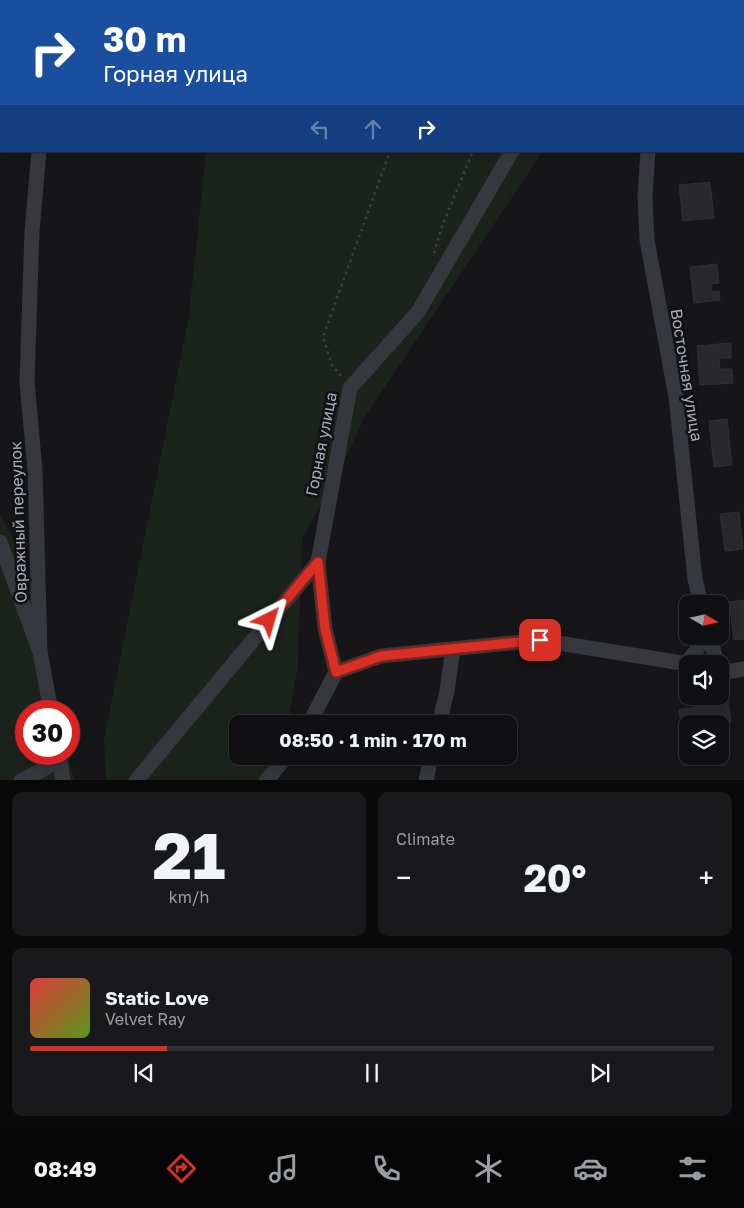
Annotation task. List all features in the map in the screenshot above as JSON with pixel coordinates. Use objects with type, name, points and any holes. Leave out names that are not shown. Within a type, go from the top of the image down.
[{"type":"street","name":"Овражный переулок","points":[[39,152],[32,231],[27,382],[35,470],[40,652]]},
{"type":"street","name":"Горная улица","points":[[336,672],[325,629],[318,562],[350,388],[418,312],[511,152]]},
{"type":"street","name":"Восточная улица","points":[[648,152],[645,197],[647,240],[676,397],[695,579],[699,595]]},
{"type":"street","points":[[0,542],[40,652],[49,700]]},
{"type":"street","points":[[136,780],[318,562]]},
{"type":"street","points":[[314,715],[336,672],[381,656],[540,640],[679,663]]},
{"type":"street","points":[[441,715],[453,649]]},
{"type":"street","points":[[729,672],[744,669]]},
{"type":"street","points":[[21,780],[46,765]]},
{"type":"street","points":[[61,765],[63,780]]},
{"type":"street","points":[[266,780],[279,765]]},
{"type":"street","points":[[426,780],[429,765]]},
{"type":"path","points":[[350,388],[332,365],[323,337],[390,152]]},
{"type":"path","points":[[433,257],[441,229],[473,152]]},
{"type":"shaded area","points":[[206,152],[542,152],[364,418],[336,479],[302,538],[298,664],[290,715],[229,715],[229,765],[280,765],[278,780],[106,780],[104,740],[189,316]]},
{"type":"shaded area","points":[[0,515],[21,552],[55,700],[15,700],[15,765],[71,765],[74,780],[0,780]]},
{"type":"building","points":[[710,182],[714,218],[683,221],[679,185]]},
{"type":"building","points":[[717,264],[719,283],[711,284],[711,292],[719,291],[720,300],[694,303],[690,267]]},
{"type":"building","points":[[731,343],[731,358],[719,358],[720,369],[732,369],[733,383],[700,385],[697,346]]},
{"type":"building","points":[[727,419],[732,465],[714,467],[709,421]]},
{"type":"building","points":[[739,512],[743,549],[725,551],[720,514]]},
{"type":"building","points":[[744,600],[744,639],[734,640],[729,602]]},
{"type":"building","points":[[706,705],[729,705],[731,722],[729,722],[729,715],[680,715],[679,710]]},
{"type":"route","points":[[269,620],[318,562],[325,629],[336,672],[381,656],[540,640]]}]
